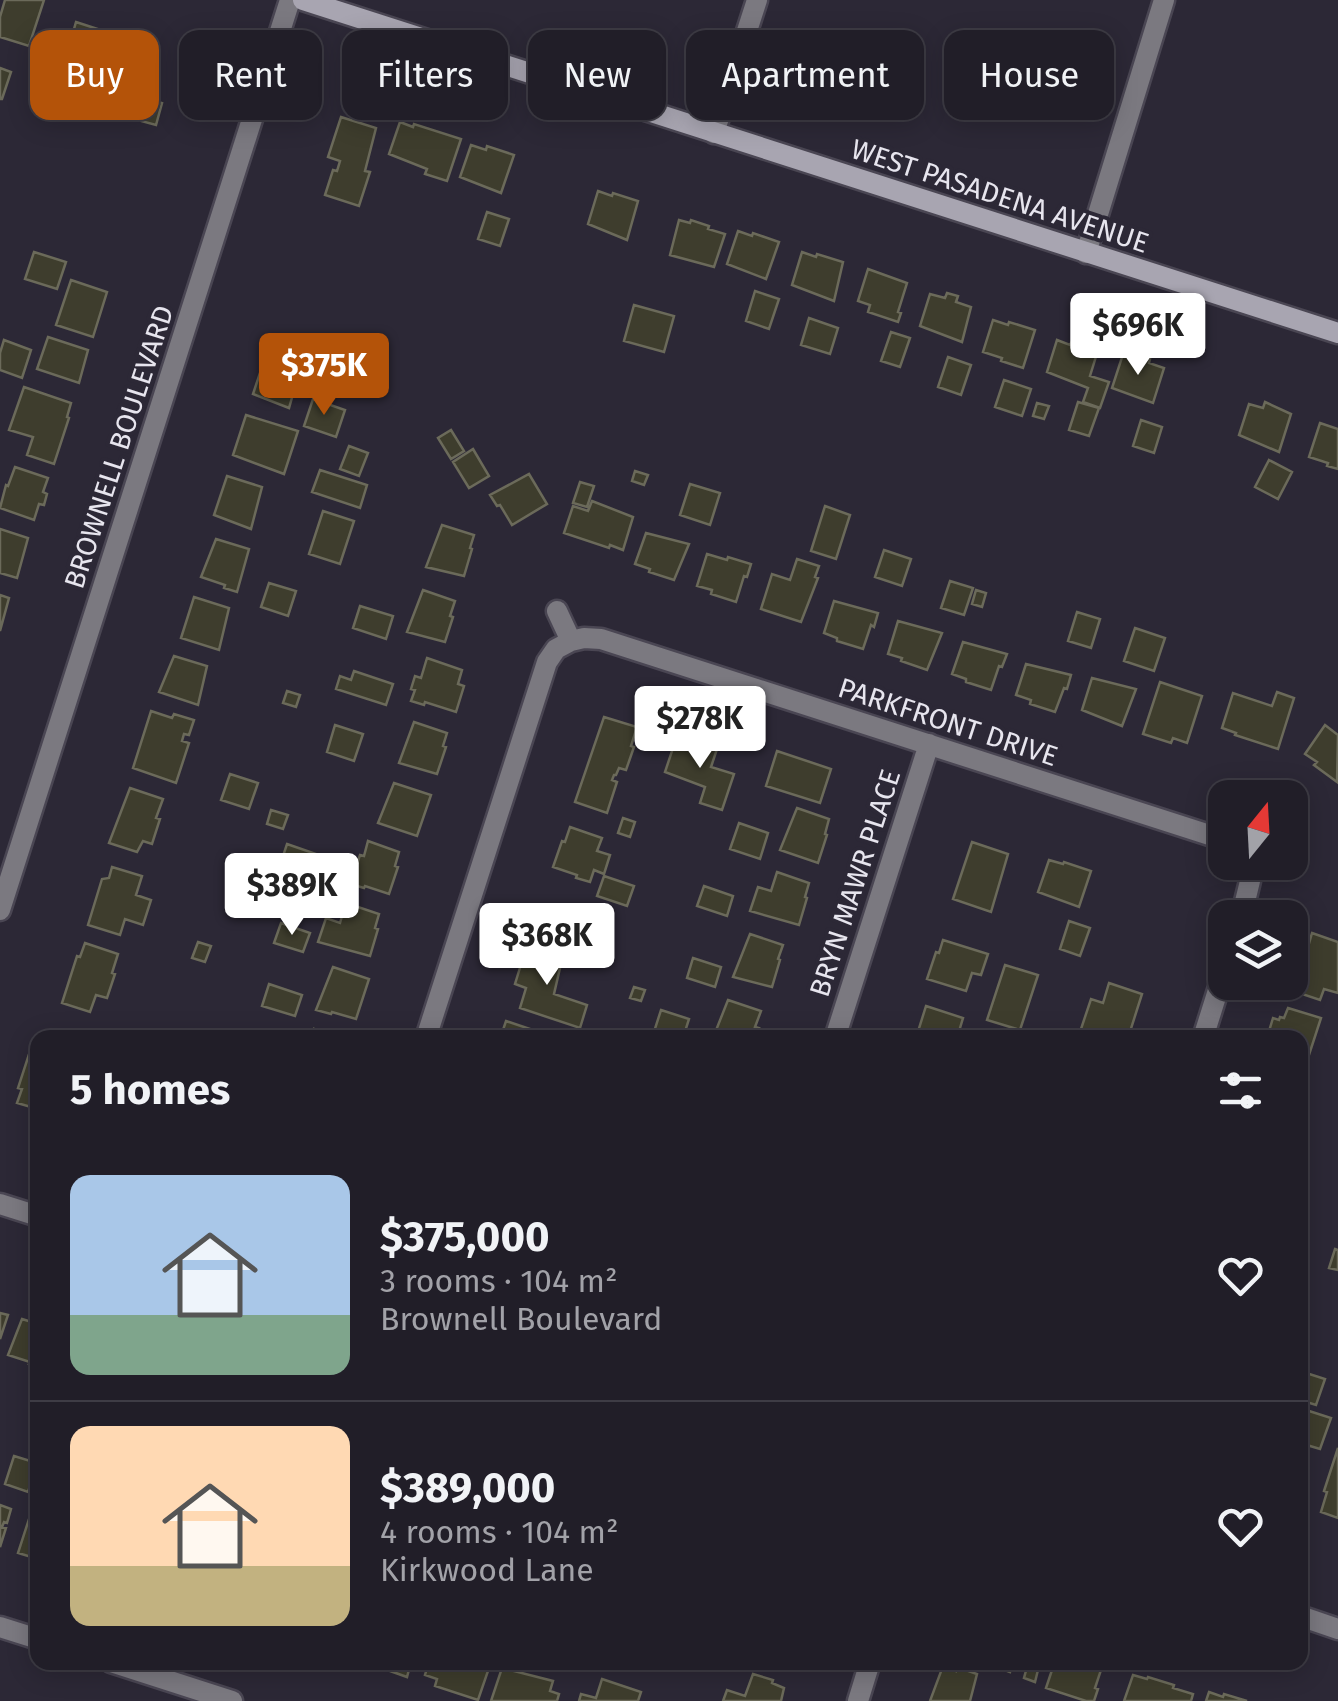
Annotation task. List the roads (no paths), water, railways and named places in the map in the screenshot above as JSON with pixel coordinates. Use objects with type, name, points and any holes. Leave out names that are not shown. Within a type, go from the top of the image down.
[{"type":"street","name":"BROWNELL BOULEVARD","points":[[0,910],[290,0]]},
{"type":"street","name":"WEST PASADENA AVENUE","points":[[304,0],[1338,333]]},
{"type":"street","points":[[714,134],[757,0]]},
{"type":"street","points":[[1086,252],[1164,0]]},
{"type":"street","points":[[429,1030],[544,671],[556,649],[571,642],[557,611]]},
{"type":"street","name":"PARKFRONT DRIVE","points":[[571,642],[584,638],[601,640],[1208,835]]},
{"type":"street","name":"BRYN MAWR PLACE","points":[[838,1030],[928,744]]},
{"type":"street","points":[[1206,1030],[1215,1000]]},
{"type":"street","points":[[0,1204],[30,1213]]},
{"type":"street","points":[[1308,1619],[1338,1628]]},
{"type":"street","points":[[0,1627],[30,1636]]},
{"type":"street","points":[[136,1670],[232,1701]]},
{"type":"street","points":[[858,1701],[868,1670]]}]
